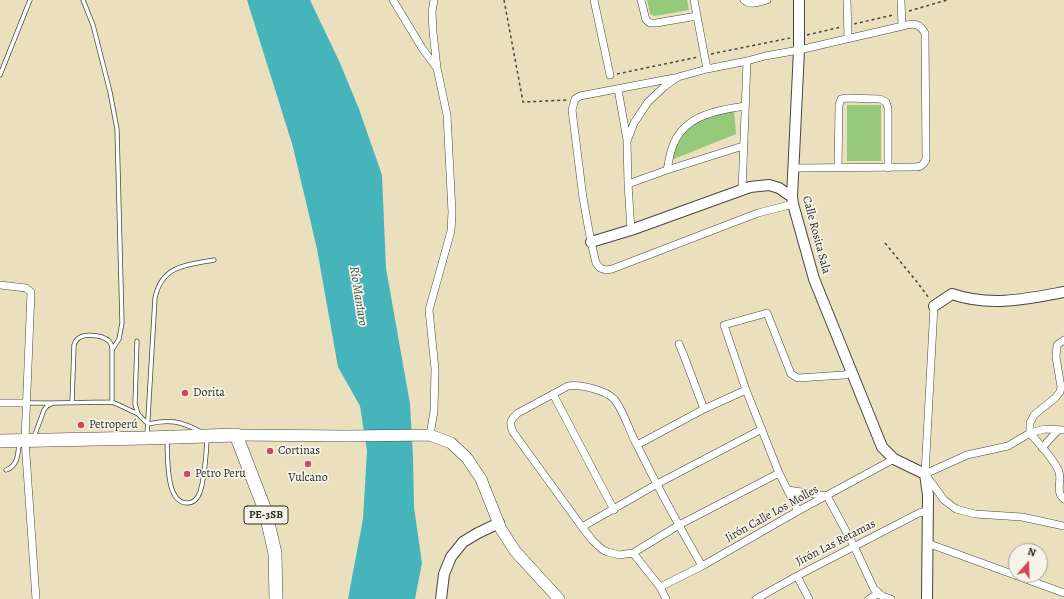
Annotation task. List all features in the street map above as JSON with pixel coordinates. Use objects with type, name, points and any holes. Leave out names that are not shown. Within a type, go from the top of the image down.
[{"type":"highway","points":[[0,441],[236,435]]},
{"type":"highway","name":"PE-3SB","points":[[236,435],[265,510],[275,553],[276,599]]},
{"type":"main road","points":[[236,435],[346,436],[426,434],[451,443],[467,458],[481,479],[501,529],[515,551],[560,599]]},
{"type":"street","points":[[393,0],[422,48],[437,68]]},
{"type":"street","points":[[426,434],[434,411],[435,368],[429,310],[451,232],[452,212],[447,115],[437,68],[433,32],[432,12],[434,0]]},
{"type":"street","points":[[594,0],[610,76]]},
{"type":"street","points":[[641,0],[646,20],[650,23],[697,16]]},
{"type":"street","points":[[694,0],[707,69]]},
{"type":"street","points":[[744,0],[751,4],[767,0]]},
{"type":"street","name":"Calle Rosita Sala","points":[[798,0],[799,50],[792,201],[814,279],[882,447],[894,459]]},
{"type":"street","points":[[847,0],[848,38]]},
{"type":"street","points":[[901,0],[902,26]]},
{"type":"street","points":[[591,242],[631,230],[750,187],[769,185],[779,188],[792,201],[612,269],[606,270],[600,268],[596,263],[591,242],[583,198],[572,110],[575,99],[580,96],[678,77],[707,69],[799,50],[902,26],[913,24],[919,25],[926,33],[926,160],[924,164],[921,167],[794,168]]},
{"type":"street","points":[[742,191],[747,61]]},
{"type":"street","points":[[627,140],[634,123],[648,102],[665,86],[678,77]]},
{"type":"street","points":[[618,89],[627,140],[631,230]]},
{"type":"street","points":[[838,168],[839,104],[841,99],[847,98],[880,99],[886,102],[888,108],[888,168]]},
{"type":"street","points":[[667,170],[673,143],[682,130],[703,116],[726,109],[745,106]]},
{"type":"street","points":[[628,184],[743,146]]},
{"type":"street","points":[[0,285],[26,288],[31,292],[26,403],[26,440],[36,599]]},
{"type":"street","points":[[927,599],[928,495],[925,474],[934,306],[952,294],[978,301],[1009,301],[1064,292]]},
{"type":"street","points":[[798,511],[779,473],[746,390],[724,325],[767,313],[791,374],[798,378],[844,375],[852,373]]},
{"type":"street","points":[[1064,340],[1057,345],[1056,358],[1061,387],[1060,392],[1034,415],[1030,423],[1030,433],[1056,466],[1060,474],[1059,490],[1060,496],[1064,499]]},
{"type":"street","points":[[678,344],[704,409]]},
{"type":"street","points":[[702,566],[679,526],[618,406],[608,394],[576,384],[568,386],[513,417],[510,426],[513,432],[582,527],[593,541],[603,550],[619,555],[633,552],[679,526],[779,473]]},
{"type":"street","points":[[637,445],[704,409],[746,390]]},
{"type":"street","points":[[553,394],[614,510]]},
{"type":"street","points":[[0,403],[26,403]]},
{"type":"street","points":[[582,527],[657,484],[762,429]]},
{"type":"street","points":[[925,474],[967,455],[1008,446],[1030,433],[1045,429],[1061,430]]},
{"type":"street","points":[[1042,448],[1061,430]]},
{"type":"street","points":[[894,459],[925,474],[944,500],[956,509],[975,514],[1022,517],[1064,526]]},
{"type":"street","name":"Jirón Calle Los Molles","points":[[660,587],[702,566],[798,511],[894,459]]},
{"type":"street","points":[[788,490],[827,496],[854,546],[874,589],[882,596],[891,599]]},
{"type":"street","name":"Jirón Las Retamas","points":[[756,599],[854,546],[919,513],[927,511]]},
{"type":"street","points":[[441,599],[444,574],[451,556],[463,542],[499,523]]},
{"type":"street","points":[[927,543],[1064,594]]},
{"type":"street","points":[[633,552],[660,587],[666,599]]},
{"type":"street","points":[[797,576],[809,599]]},
{"type":"street","points":[[869,599],[879,593]]},
{"type":"lane","points":[[0,75],[30,0]]},
{"type":"lane","points":[[83,0],[93,25],[110,92],[117,129],[122,323],[119,339],[112,350]]},
{"type":"lane","points":[[147,438],[155,298],[158,287],[164,278],[180,266],[214,260]]},
{"type":"lane","points":[[72,403],[74,345],[76,340],[85,335],[100,336],[108,340],[111,344],[112,402]]},
{"type":"lane","points":[[137,341],[135,404],[138,414]]},
{"type":"lane","points":[[26,403],[112,402],[138,414],[148,424]]},
{"type":"lane","points":[[6,470],[11,468],[16,463],[26,440],[44,410],[47,406],[53,403]]},
{"type":"lane","points":[[148,424],[165,421],[180,423],[208,436],[203,482],[197,499],[192,503],[181,502],[172,491],[167,437]]},
{"type":"path","points":[[504,0],[523,102],[575,99]]},
{"type":"path","points":[[610,76],[799,37],[901,13],[947,0]]},
{"type":"path","points":[[885,243],[917,282],[934,306]]},
{"type":"green space","points":[[647,0],[687,0],[689,10],[655,16],[650,14]]},
{"type":"green space","points":[[847,105],[881,105],[881,161],[847,161]]},
{"type":"green space","points":[[734,109],[736,134],[669,161],[675,144],[685,128],[700,119],[716,113]]},
{"type":"water","name":"Río Mantaro","points":[[247,0],[310,0],[340,63],[359,109],[382,175],[386,268],[410,404],[414,507],[422,563],[415,599],[348,599],[363,519],[367,451],[360,406],[338,367],[317,249],[293,147]]},
{"type":"place","name":"Dorita","points":[[185,393]]},
{"type":"place","name":"Petroperú","points":[[81,425]]},
{"type":"place","name":"Cortinas","points":[[270,451]]},
{"type":"place","name":"Vulcano","points":[[308,464]]},
{"type":"place","name":"Petro Peru","points":[[187,474]]}]
